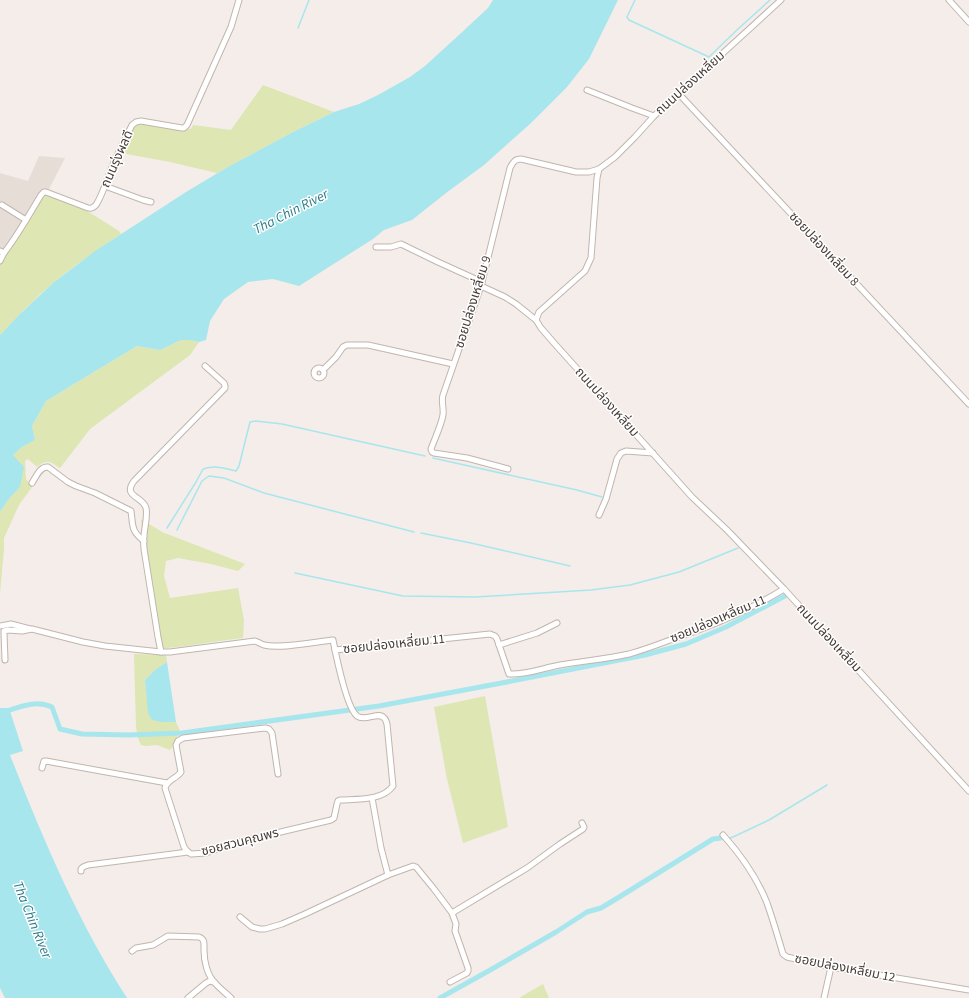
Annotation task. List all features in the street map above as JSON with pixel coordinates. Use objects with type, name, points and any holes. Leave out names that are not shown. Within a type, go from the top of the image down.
[{"type":"street","name":"ถนนรุ่งผลดี","points":[[0,261],[2,252],[26,220],[44,192],[90,209],[95,205],[132,125],[136,122],[141,121],[182,128],[187,126],[231,27],[239,0]]},
{"type":"street","name":"ถนนปล่องเหลี่ยม","points":[[600,169],[635,137],[654,116],[782,0]]},
{"type":"street","points":[[949,0],[969,22]]},
{"type":"street","points":[[587,90],[654,116]]},
{"type":"street","name":"ซอยปล่องเหลี่ยม 8","points":[[679,94],[969,404]]},
{"type":"street","name":"ซอยปล่องเหลี่ยม 9","points":[[508,469],[467,458],[434,453],[431,448],[442,418],[442,398],[481,284],[510,168],[513,162],[517,159],[521,159],[576,172],[589,172],[600,169]]},
{"type":"street","points":[[536,320],[539,312],[585,271],[591,258],[597,178],[600,169]]},
{"type":"street","points":[[105,186],[151,202]]},
{"type":"street","points":[[2,205],[26,220]]},
{"type":"street","name":"ถนนปล่องเหลี่ยม","points":[[376,247],[391,247],[401,244],[505,297],[536,320],[554,343],[692,497],[784,589],[969,791]]},
{"type":"street","points":[[323,370],[336,357],[343,347],[347,345],[368,345],[453,364]]},
{"type":"street","points":[[161,652],[144,541],[146,508],[144,504],[131,492],[130,488],[134,481],[225,388],[224,383],[205,366]]},
{"type":"street","points":[[599,515],[606,499],[617,459],[621,453],[626,451],[653,453]]},
{"type":"street","points":[[32,483],[41,470],[48,466],[76,486],[131,512],[134,532],[144,541]]},
{"type":"street","name":"ซอยปล่องเหลี่ยม 11","points":[[5,660],[4,631],[8,630],[22,631],[32,629],[87,643],[161,652],[255,641],[263,645],[273,646],[333,640],[336,650],[490,634],[498,639],[509,674],[529,673],[556,666],[630,654],[701,630],[744,611],[784,589]]},
{"type":"street","points":[[499,645],[537,633],[557,623]]},
{"type":"street","points":[[0,626],[11,624],[32,629]]},
{"type":"street","name":"ซอยสวนคุณพร","points":[[167,783],[165,788],[184,847],[191,854],[206,853],[239,842],[331,820],[334,818],[337,804],[340,800],[372,798],[386,793],[393,786],[384,717],[380,715],[364,718],[356,715],[344,685],[336,650]]},
{"type":"street","points":[[42,768],[44,761],[46,761],[167,783],[181,772],[176,745],[178,741],[183,738],[265,728],[269,729],[272,733],[278,774]]},
{"type":"street","points":[[372,798],[388,875]]},
{"type":"street","points":[[452,913],[526,868],[583,829],[584,827],[582,822]]},
{"type":"street","name":"ซอยปล่องเหลี่ยม 12","points":[[723,835],[738,853],[761,890],[772,918],[783,954],[787,957],[831,967],[969,990]]},
{"type":"street","points":[[82,871],[81,869],[88,865],[188,852]]},
{"type":"street","points":[[240,917],[252,927],[260,929],[282,924],[388,875],[409,866],[413,866],[434,889],[452,913],[456,924],[455,931],[468,968],[468,973],[450,982]]},
{"type":"street","points":[[132,951],[136,948],[153,945],[168,936],[202,938],[204,942],[206,965],[214,982],[231,998]]},
{"type":"street","points":[[824,998],[831,967]]},
{"type":"street","points":[[188,998],[206,983],[210,981],[214,982]]},
{"type":"shaded area","points":[[39,156],[65,158],[46,195],[41,198],[0,264],[0,173],[28,181]]},
{"type":"green space","points":[[263,85],[334,112],[293,132],[217,173],[121,153],[133,126],[139,122],[185,130],[192,128],[193,125],[231,130]]},
{"type":"green space","points":[[46,195],[65,201],[87,211],[119,231],[121,234],[87,257],[53,283],[0,335],[0,264],[41,198]]},
{"type":"green space","points":[[181,340],[199,342],[190,355],[90,429],[60,468],[49,462],[37,467],[28,459],[25,461],[26,479],[32,487],[19,505],[4,538],[0,593],[0,512],[8,500],[20,487],[13,455],[22,447],[35,440],[32,426],[46,401],[137,346],[160,350]]},
{"type":"green space","points":[[141,519],[162,532],[245,564],[238,571],[178,558],[166,561],[164,576],[170,598],[238,588],[244,620],[243,638],[157,649],[147,582]]},
{"type":"green space","points":[[134,654],[166,655],[167,662],[156,669],[145,680],[146,688],[162,722],[176,722],[180,731],[170,750],[157,745],[141,745],[138,738],[136,727]]},
{"type":"green space","points":[[485,696],[508,827],[463,843],[447,779],[434,707]]},
{"type":"green space","points":[[543,984],[549,998],[519,998]]},
{"type":"water","name":"Tha Chin River","points":[[493,0],[618,0],[589,59],[567,87],[530,124],[484,165],[412,220],[384,230],[373,239],[299,286],[273,279],[248,282],[224,299],[210,321],[206,340],[199,342],[181,340],[160,350],[137,346],[46,401],[32,426],[35,440],[22,447],[13,455],[24,467],[20,487],[8,500],[0,512],[0,335],[19,315],[53,283],[95,251],[186,192],[226,168],[293,132],[334,112],[359,104],[410,77],[425,66],[460,34],[488,8]]},
{"type":"water","points":[[167,662],[176,722],[152,720],[148,713],[145,680],[156,669]]},
{"type":"water","name":"Tha Chin River","points":[[0,708],[9,708],[23,751],[10,755],[62,880],[93,940],[127,998],[5,998],[0,988]]},
{"type":"waterway","points":[[298,28],[309,0]]},
{"type":"waterway","points":[[635,0],[627,17],[629,20],[709,57],[770,0]]},
{"type":"waterway","points":[[167,528],[203,469],[216,467],[236,471],[239,466],[250,422],[256,421],[282,424],[425,456]]},
{"type":"waterway","points":[[433,458],[602,497]]},
{"type":"waterway","points":[[177,530],[202,481],[209,476],[224,478],[264,493],[414,532]]},
{"type":"waterway","points":[[421,533],[570,566]]},
{"type":"waterway","points":[[295,573],[403,596],[475,597],[591,590],[630,585],[679,572],[738,548]]},
{"type":"waterway","points":[[0,713],[26,705],[45,705],[52,707],[60,729],[82,734],[129,735],[182,733],[379,706],[645,655],[686,644],[726,627],[785,596]]},
{"type":"waterway","points":[[730,838],[769,820],[827,785]]},
{"type":"waterway","points":[[440,998],[556,932],[587,912],[601,908],[713,839],[721,838]]}]
